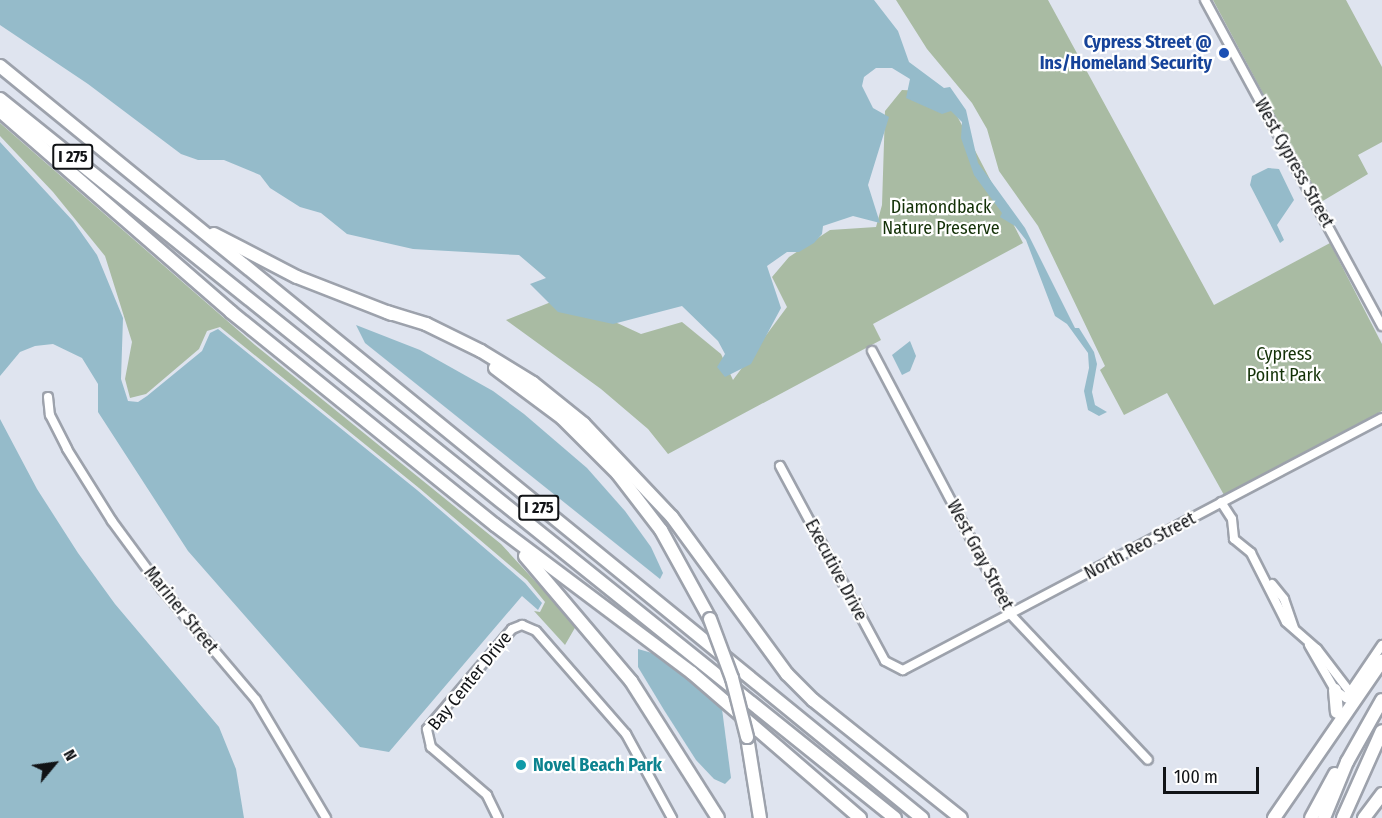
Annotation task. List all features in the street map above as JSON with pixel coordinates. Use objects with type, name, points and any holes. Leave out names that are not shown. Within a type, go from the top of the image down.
[{"type":"highway","name":"I 275","points":[[0,66],[922,818]]},
{"type":"highway","name":"I 275","points":[[0,99],[895,818]]},
{"type":"highway","points":[[0,111],[231,312],[495,525],[692,674],[860,818]]},
{"type":"highway","points":[[158,195],[254,256],[387,312],[486,362],[542,401],[581,435],[618,474],[661,530],[710,619],[732,678],[747,737],[760,818]]},
{"type":"highway","points":[[387,312],[426,324],[490,356],[533,383],[584,424],[660,503],[794,681],[961,818]]},
{"type":"highway","points":[[495,525],[614,659],[672,739],[718,818]]},
{"type":"highway","points":[[1274,818],[1382,662]]},
{"type":"highway","points":[[1337,686],[1337,712]]},
{"type":"highway","points":[[1265,818],[1348,695]]},
{"type":"highway","points":[[1311,818],[1382,700]]},
{"type":"highway","points":[[1343,818],[1382,731]]},
{"type":"highway","points":[[1324,818],[1359,739]]},
{"type":"highway","points":[[1366,815],[1382,794]]},
{"type":"street","name":"West Cypress Street","points":[[1205,0],[1382,326]]},
{"type":"street","name":"West Gray Street","points":[[872,351],[1011,615],[1148,760]]},
{"type":"street","name":"Mariner Street","points":[[48,397],[50,415],[67,449],[112,520],[162,590],[256,700],[326,818]]},
{"type":"street","name":"North Reo Street","points":[[897,669],[909,669],[1382,418]]},
{"type":"street","name":"Executive Drive","points":[[780,466],[885,661],[897,669]]},
{"type":"street","points":[[1221,502],[1232,519],[1234,539],[1251,553],[1263,574],[1284,598],[1294,628],[1309,645],[1337,686],[1348,695],[1382,645]]},
{"type":"street","name":"Bay Center Drive","points":[[498,818],[487,795],[431,747],[427,729],[512,629],[522,625],[536,631],[626,734],[672,818]]},
{"type":"street","points":[[1337,686],[1361,676]]},
{"type":"green space","name":"Cypress Point Park","points":[[896,0],[1048,0],[1214,305],[1330,243],[1382,344],[1382,411],[1224,495],[1167,393],[1124,415],[1100,370],[1105,366],[1038,226],[999,171],[987,129],[972,103],[927,49]]},
{"type":"green space","points":[[1213,0],[1346,0],[1382,67],[1382,142],[1358,155],[1368,174],[1321,202]]},
{"type":"green space","name":"Diamondback Nature Preserve","points":[[902,90],[926,91],[954,110],[1023,243],[873,324],[881,340],[668,454],[648,429],[601,389],[506,320],[556,300],[576,304],[641,334],[682,322],[721,354],[733,380],[787,307],[772,277],[789,257],[830,230],[876,227],[882,205],[885,111]]},
{"type":"green space","points":[[0,123],[255,345],[501,544],[576,626],[565,645],[534,611],[540,612],[545,602],[527,580],[419,488],[220,327],[207,331],[199,349],[146,394],[130,398],[125,379],[132,342],[105,256],[53,192],[0,136]]},
{"type":"water","points":[[0,0],[874,0],[898,31],[909,62],[944,88],[950,87],[966,110],[978,163],[1025,228],[1075,328],[1079,328],[1094,352],[1097,364],[1092,392],[1095,405],[1107,412],[1099,416],[1088,410],[1084,391],[1089,368],[1088,353],[1067,324],[1055,316],[1026,240],[1015,226],[1000,217],[1002,213],[974,175],[961,138],[962,122],[951,111],[942,114],[906,98],[910,79],[892,68],[876,68],[864,77],[862,86],[873,108],[889,117],[868,185],[880,223],[853,216],[823,226],[822,234],[814,243],[799,252],[787,252],[767,266],[781,308],[751,364],[725,377],[717,367],[725,354],[718,341],[682,306],[613,324],[558,312],[530,284],[546,278],[519,255],[413,249],[347,234],[321,213],[300,207],[270,188],[260,175],[224,160],[198,160],[181,154],[88,84],[0,25]]},
{"type":"water","points":[[0,142],[73,221],[97,255],[123,318],[121,379],[128,401],[138,402],[147,396],[202,351],[210,333],[218,329],[417,490],[525,583],[542,603],[538,610],[522,596],[389,752],[360,747],[188,551],[98,412],[98,384],[82,358],[53,344],[35,346],[20,352],[0,376]]},
{"type":"water","points":[[1268,168],[1279,169],[1294,200],[1277,225],[1284,240],[1280,243],[1250,185],[1252,176]]},
{"type":"water","points":[[356,325],[420,350],[493,391],[524,414],[587,468],[625,511],[651,547],[663,573],[660,579],[365,343]]},
{"type":"water","points":[[910,341],[916,356],[910,371],[902,375],[892,355]]},
{"type":"water","points":[[0,419],[37,489],[78,553],[115,604],[219,727],[236,769],[244,818],[0,818]]},
{"type":"water","points":[[638,649],[659,655],[722,709],[731,778],[725,784],[714,779],[696,760],[638,667]]},
{"type":"place","name":"Cypress Street @ Ins/Homeland Security","points":[[1224,53]]},
{"type":"place","name":"Novel Beach Park","points":[[521,765]]}]
